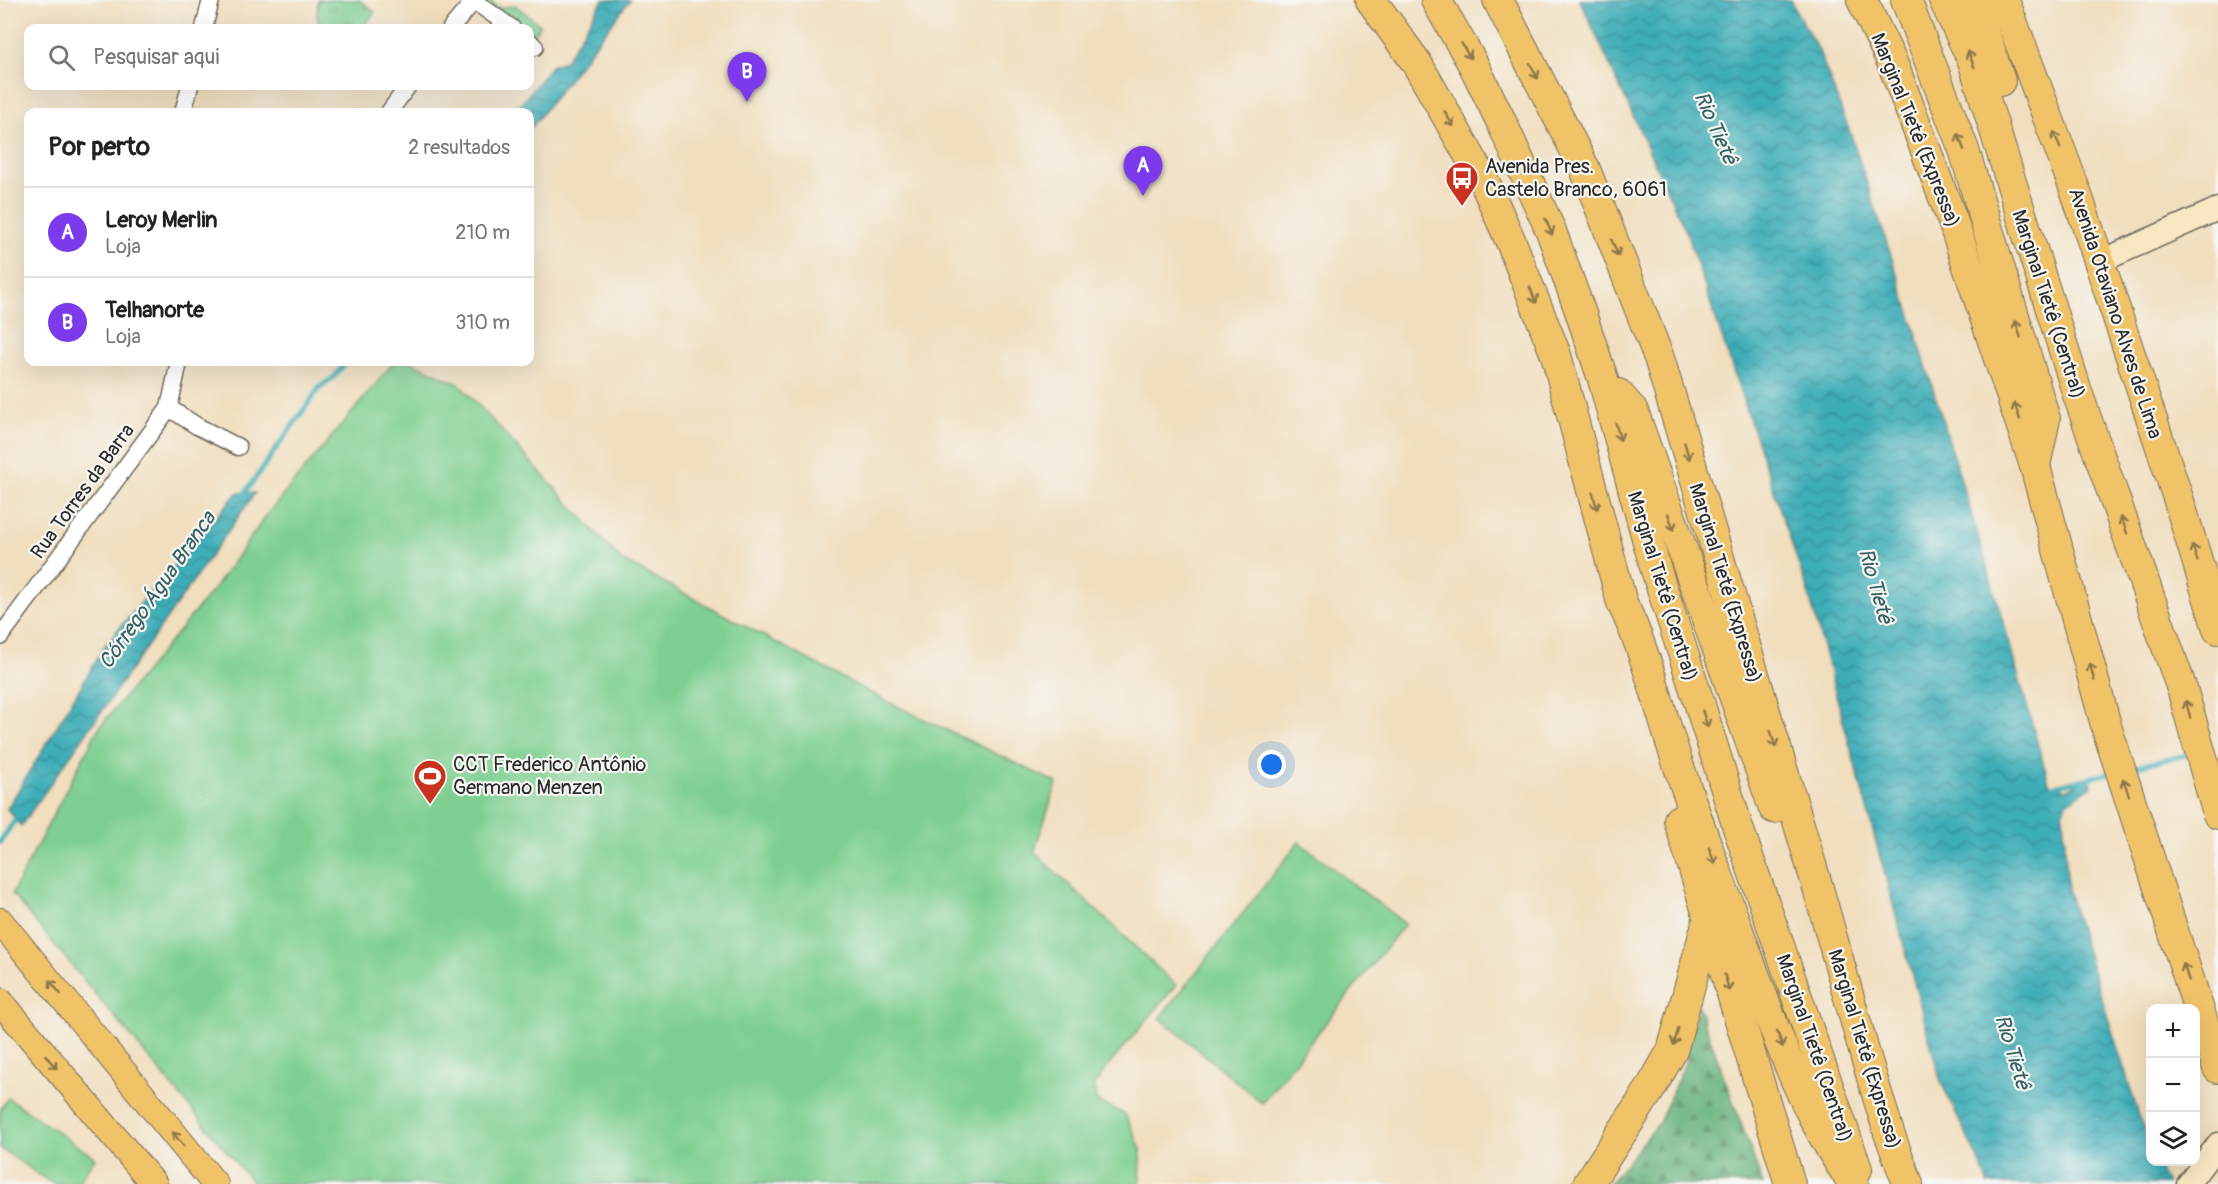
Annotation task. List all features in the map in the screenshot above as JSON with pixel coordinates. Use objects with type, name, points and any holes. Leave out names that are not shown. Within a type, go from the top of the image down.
[{"type":"highway","points":[[1371,0],[1416,62],[1484,181],[1556,355],[1622,603],[1624,630],[1629,649],[1708,920],[1790,1184]]},
{"type":"highway","name":"Marginal Tietê (Central)","points":[[1436,0],[1473,64],[1551,231],[1602,376],[1654,567],[1738,828],[1862,1184]]},
{"type":"highway","name":"Marginal Tietê (Expressa)","points":[[1498,0],[1584,169],[1659,358],[1818,888],[1866,1058],[1889,1133],[1908,1184]]},
{"type":"highway","name":"Marginal Tietê (Expressa)","points":[[1862,0],[1892,62],[1952,219],[2035,466]]},
{"type":"highway","points":[[1906,0],[1964,150],[2045,420],[2035,466],[2107,729],[2218,1068]]},
{"type":"highway","name":"Marginal Tietê (Central)","points":[[1944,0],[1973,61],[2078,395],[2183,692],[2218,814]]},
{"type":"highway","points":[[1974,0],[2054,253],[2083,376],[2078,395]]},
{"type":"highway","name":"Avenida Otaviano Alves de Lima","points":[[2004,0],[2077,195],[2178,498],[2218,629]]},
{"type":"highway","points":[[1602,376],[1633,411],[1784,839],[1818,888]]},
{"type":"highway","points":[[1622,603],[1634,627],[1673,750],[1791,1068],[1818,1129],[1854,1184]]},
{"type":"highway","points":[[1588,1184],[1649,1091],[1672,1051],[1708,920]]},
{"type":"main road","points":[[2099,262],[2218,209]]},
{"type":"main road","points":[[0,921],[215,1184]]},
{"type":"main road","points":[[0,1001],[154,1184]]},
{"type":"main road","points":[[2188,1184],[2218,1144]]},
{"type":"street","points":[[205,24],[211,0]]},
{"type":"street","points":[[454,24],[474,1],[506,24]]},
{"type":"street","points":[[184,108],[189,90]]},
{"type":"street","points":[[391,108],[405,90]]},
{"type":"street","name":"Rua Torres da Barra","points":[[0,637],[169,408],[178,366]]},
{"type":"street","points":[[169,408],[197,426],[238,447]]},
{"type":"green space","points":[[318,0],[359,0],[375,12],[366,24],[319,24]]},
{"type":"green space","points":[[473,0],[488,0],[500,8],[515,5],[540,25],[534,35],[534,24],[494,24]]},
{"type":"green space","name":"CCT Frederico Antônio Germano Menzen","points":[[391,366],[421,366],[459,384],[620,559],[882,699],[1057,783],[1034,852],[1176,985],[1094,1086],[1096,1101],[1125,1114],[1141,1149],[1140,1184],[254,1184],[12,894],[98,729],[216,586],[269,512]]},
{"type":"green space","points":[[1299,842],[1405,924],[1262,1103],[1160,1018]]},
{"type":"green space","points":[[1698,1005],[1763,1184],[1609,1184],[1659,1123],[1686,1060]]},
{"type":"green space","points":[[8,1098],[95,1158],[77,1184],[53,1184],[0,1148],[0,1110]]},
{"type":"water","points":[[603,0],[630,0],[534,124],[534,108],[518,108],[552,65],[565,61]]},
{"type":"water","name":"Rio Tietê","points":[[1580,0],[1790,0],[1819,51],[1851,135],[1910,313],[1983,552],[2049,783],[2067,790],[2088,777],[2092,786],[2067,803],[2063,814],[2068,892],[2146,1137],[2146,1166],[2158,1166],[2167,1184],[1987,1184],[1986,1176],[1941,1082],[1809,595],[1687,234]]},
{"type":"water","points":[[237,493],[255,493],[21,826],[7,809],[108,641]]},
{"type":"waterway","name":"Córrego Água Branca","points":[[242,497],[320,387],[334,377],[343,366]]},
{"type":"waterway","points":[[2129,768],[2190,754]]},
{"type":"waterway","points":[[2050,787],[2111,773]]},
{"type":"waterway","name":"Córrego Água Branca","points":[[0,842],[20,813]]},
{"type":"place","name":"Telhanorte","points":[[747,102]]},
{"type":"place","name":"Leroy Merlin","points":[[1143,196]]},
{"type":"place","name":"Avenida Pres. Castelo Branco, 6061","points":[[1462,207]]},
{"type":"place","name":"CCT Frederico Antônio Germano Menzen","points":[[430,805]]}]
